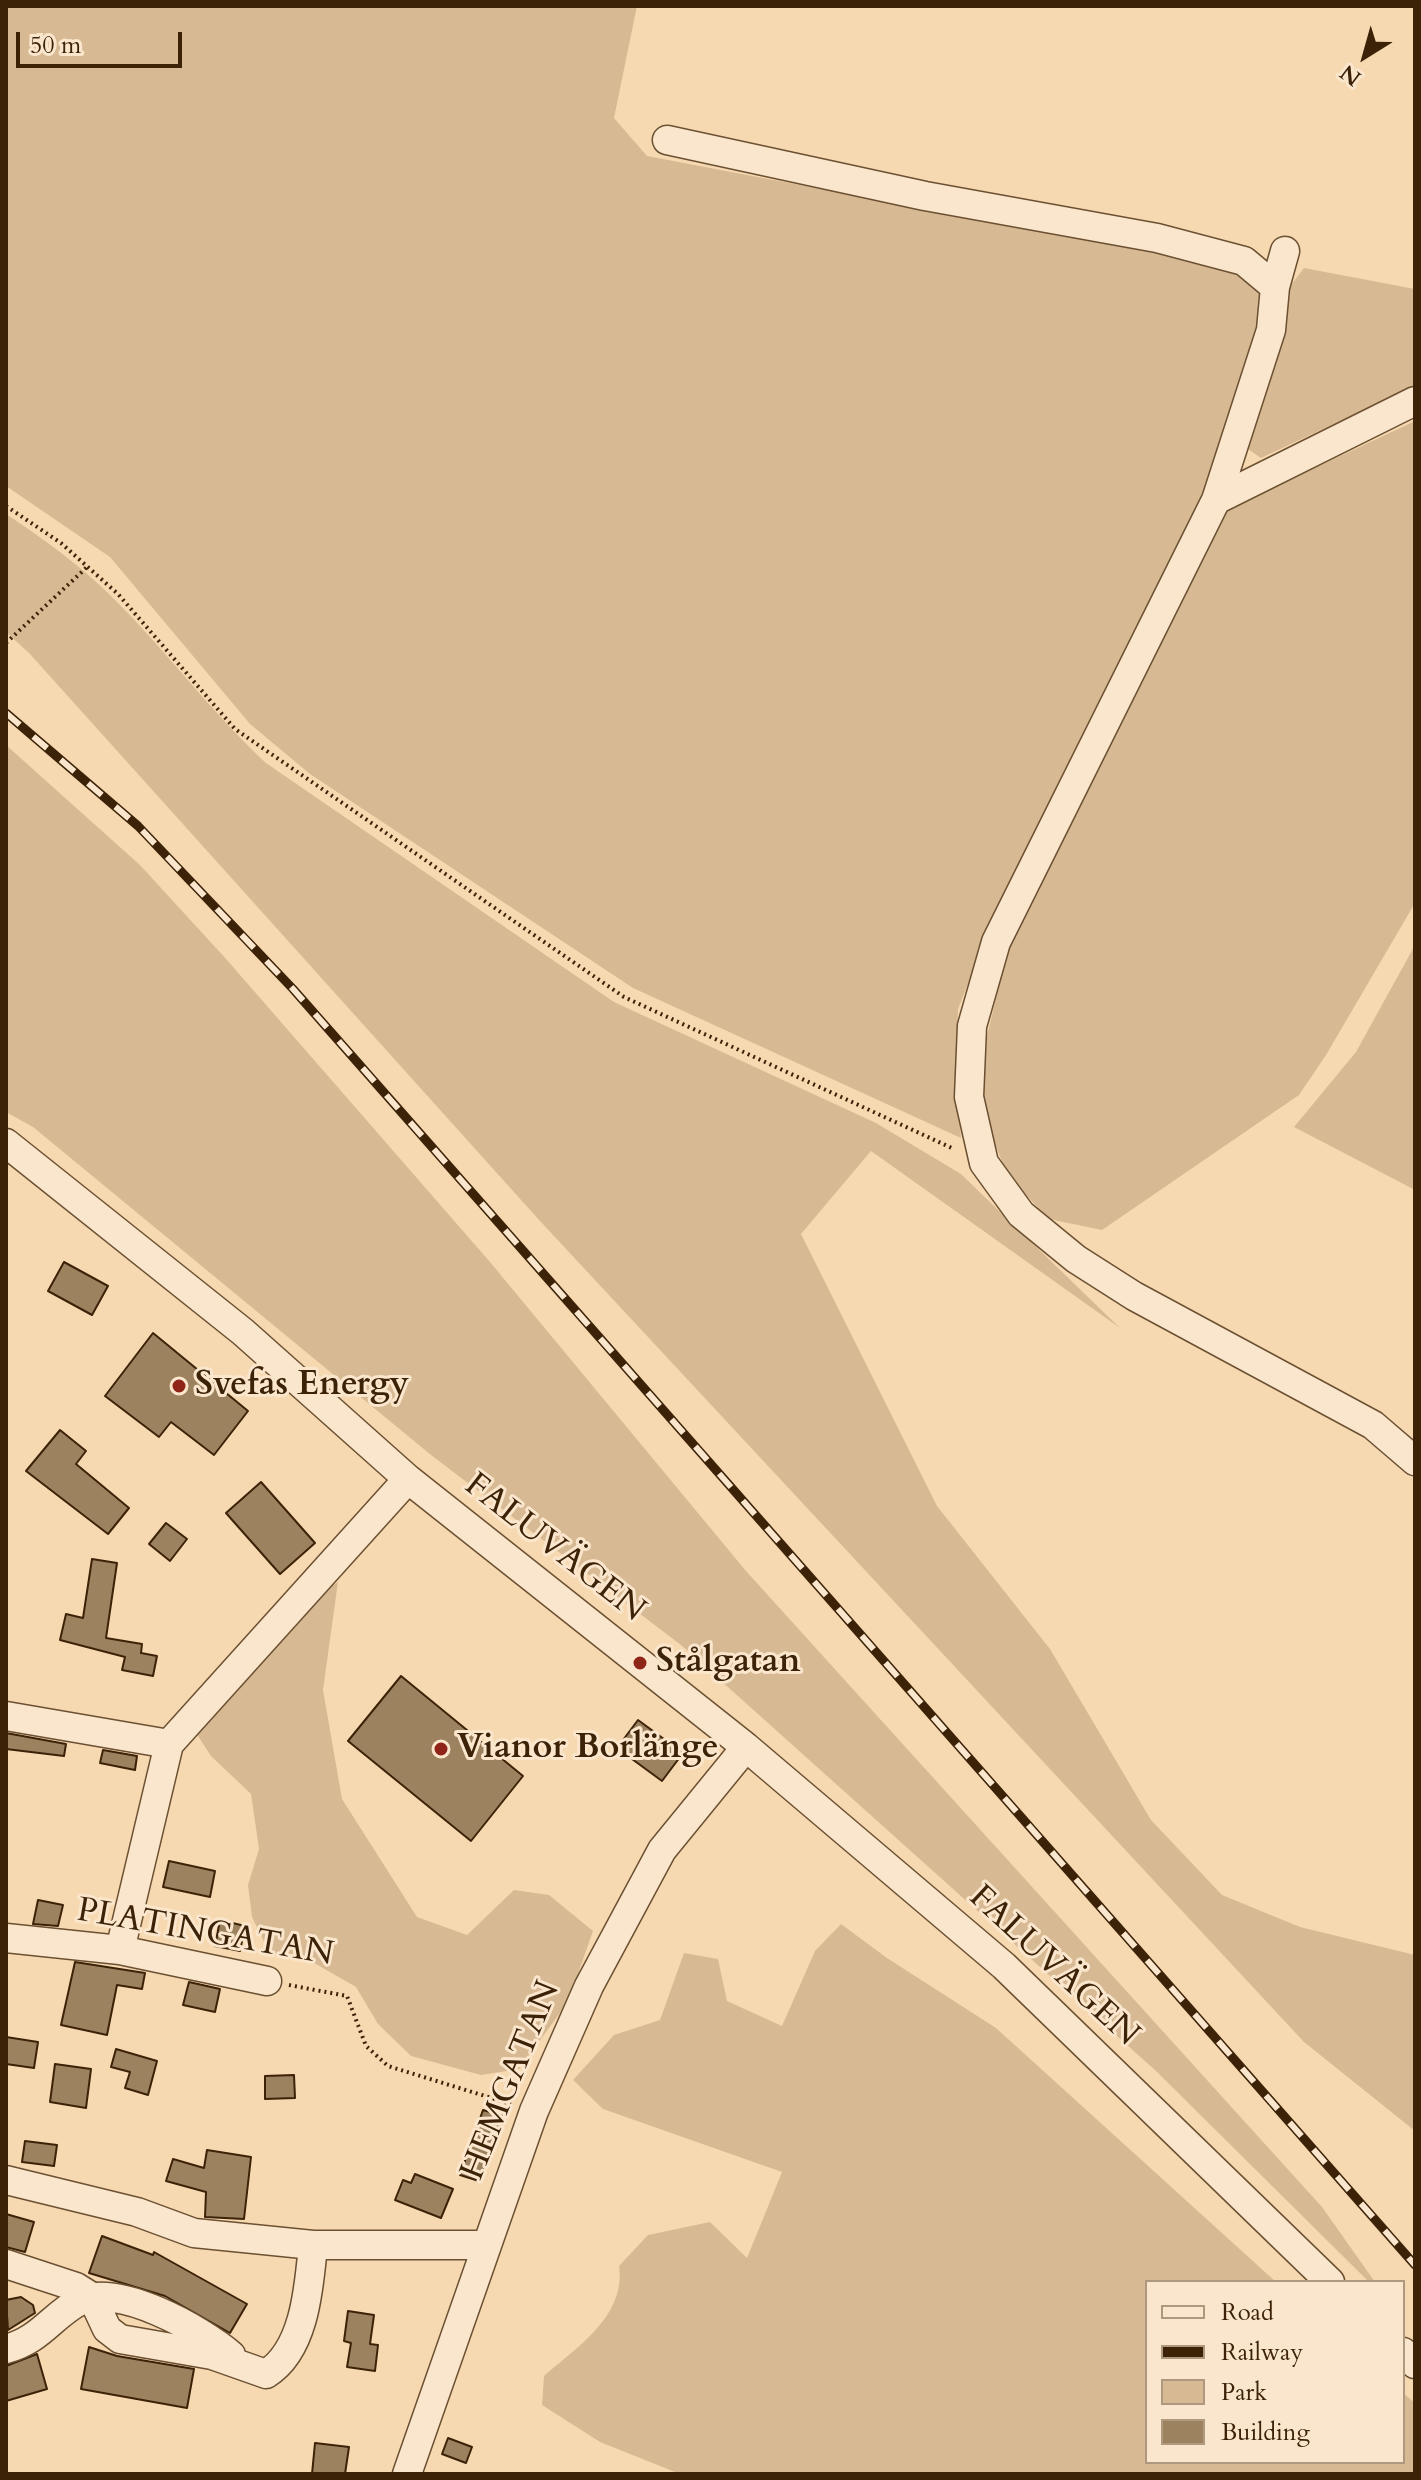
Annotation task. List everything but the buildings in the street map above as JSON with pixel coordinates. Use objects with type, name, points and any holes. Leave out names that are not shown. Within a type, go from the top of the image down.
[{"type":"street","points":[[667,140],[925,196],[1157,238],[1244,261],[1275,287]]},
{"type":"street","points":[[1285,251],[1275,287],[1271,330],[1248,410],[1216,500],[996,942],[972,1026],[969,1097],[984,1163],[1021,1214],[1076,1259],[1134,1296],[1373,1425],[1415,1461]]},
{"type":"street","points":[[1216,500],[1415,401]]},
{"type":"street","name":"FALUVÄGEN","points":[[11,1155],[243,1332],[408,1479],[746,1747],[1004,1966],[1328,2280]]},
{"type":"street","points":[[120,1950],[169,1744],[408,1479]]},
{"type":"street","points":[[6,1716],[169,1744]]},
{"type":"street","name":"HEMGATAN","points":[[407,2474],[534,2111],[589,1986],[662,1850],[746,1747]]},
{"type":"street","name":"PLATINGATAN","points":[[6,1938],[120,1950],[267,1981]]},
{"type":"street","points":[[6,2180],[137,2212],[194,2233],[313,2245],[487,2245]]},
{"type":"street","points":[[92,2297],[113,2336],[212,2355],[255,2369],[281,2365],[298,2330],[313,2245]]},
{"type":"street","points":[[6,2264],[76,2287],[92,2297],[153,2309],[214,2340],[255,2369]]},
{"type":"street","points":[[6,2349],[34,2338],[77,2303],[92,2297]]},
{"type":"path","points":[[6,506],[61,543],[118,594],[235,729],[624,997],[984,1163]]},
{"type":"path","points":[[6,643],[87,567]]},
{"type":"path","name":"PLATINGATAN","points":[[267,1981],[347,1996],[366,2046],[388,2066],[534,2111]]},
{"type":"green space","points":[[6,6],[637,6],[614,118],[647,156],[1227,266],[1260,293],[1259,343],[1202,498],[990,928],[958,1009],[956,1073],[961,1138],[633,988],[310,774],[250,724],[110,557],[6,486]]},
{"type":"green space","points":[[1304,268],[1415,289],[1415,386],[1261,458],[1248,449],[1283,337],[1288,289]]},
{"type":"green space","points":[[1415,421],[1415,903],[1326,1055],[1299,1095],[1102,1230],[1049,1219],[1007,1175],[982,1109],[987,1036],[1009,944],[1223,511]]},
{"type":"green space","points":[[6,514],[63,554],[103,589],[266,763],[614,1002],[876,1123],[961,1174],[1120,1328],[871,1151],[801,1234],[937,1506],[1050,1649],[1151,1820],[1222,1895],[1300,1927],[1415,1955],[1415,2131],[1304,2042],[540,1221],[29,653],[6,632]]},
{"type":"green space","points":[[6,745],[140,865],[227,960],[490,1262],[746,1571],[1322,2207],[1374,2280],[1367,2280],[1156,2071],[681,1645],[431,1455],[33,1127],[6,1112]]},
{"type":"green space","points":[[1415,945],[1415,1190],[1294,1127],[1356,1052]]},
{"type":"green space","points":[[338,1582],[323,1690],[342,1799],[417,1917],[467,1935],[514,1890],[549,1895],[593,1931],[568,2002],[519,2069],[481,2075],[411,2056],[378,2024],[356,1987],[316,1964],[269,1952],[252,1917],[248,1885],[259,1849],[251,1794],[211,1756],[196,1733],[308,1603]]},
{"type":"green space","points":[[841,1924],[887,1958],[996,2028],[1274,2280],[1145,2280],[1145,2464],[1405,2464],[1405,2395],[1415,2403],[1415,2474],[680,2474],[600,2442],[542,2405],[544,2376],[584,2342],[607,2315],[619,2284],[619,2266],[648,2235],[710,2222],[747,2258],[782,2172],[603,2109],[573,2080],[614,2035],[660,2020],[684,1953],[718,1959],[727,2001],[782,2026],[815,1951]]},
{"type":"railway","points":[[6,713],[138,826],[293,989],[1415,2265]]},
{"type":"place","name":"Svefas Energy","points":[[179,1386]]},
{"type":"place","name":"Stålgatan","points":[[640,1663]]},
{"type":"place","name":"Vianor Borlänge","points":[[441,1749]]}]
